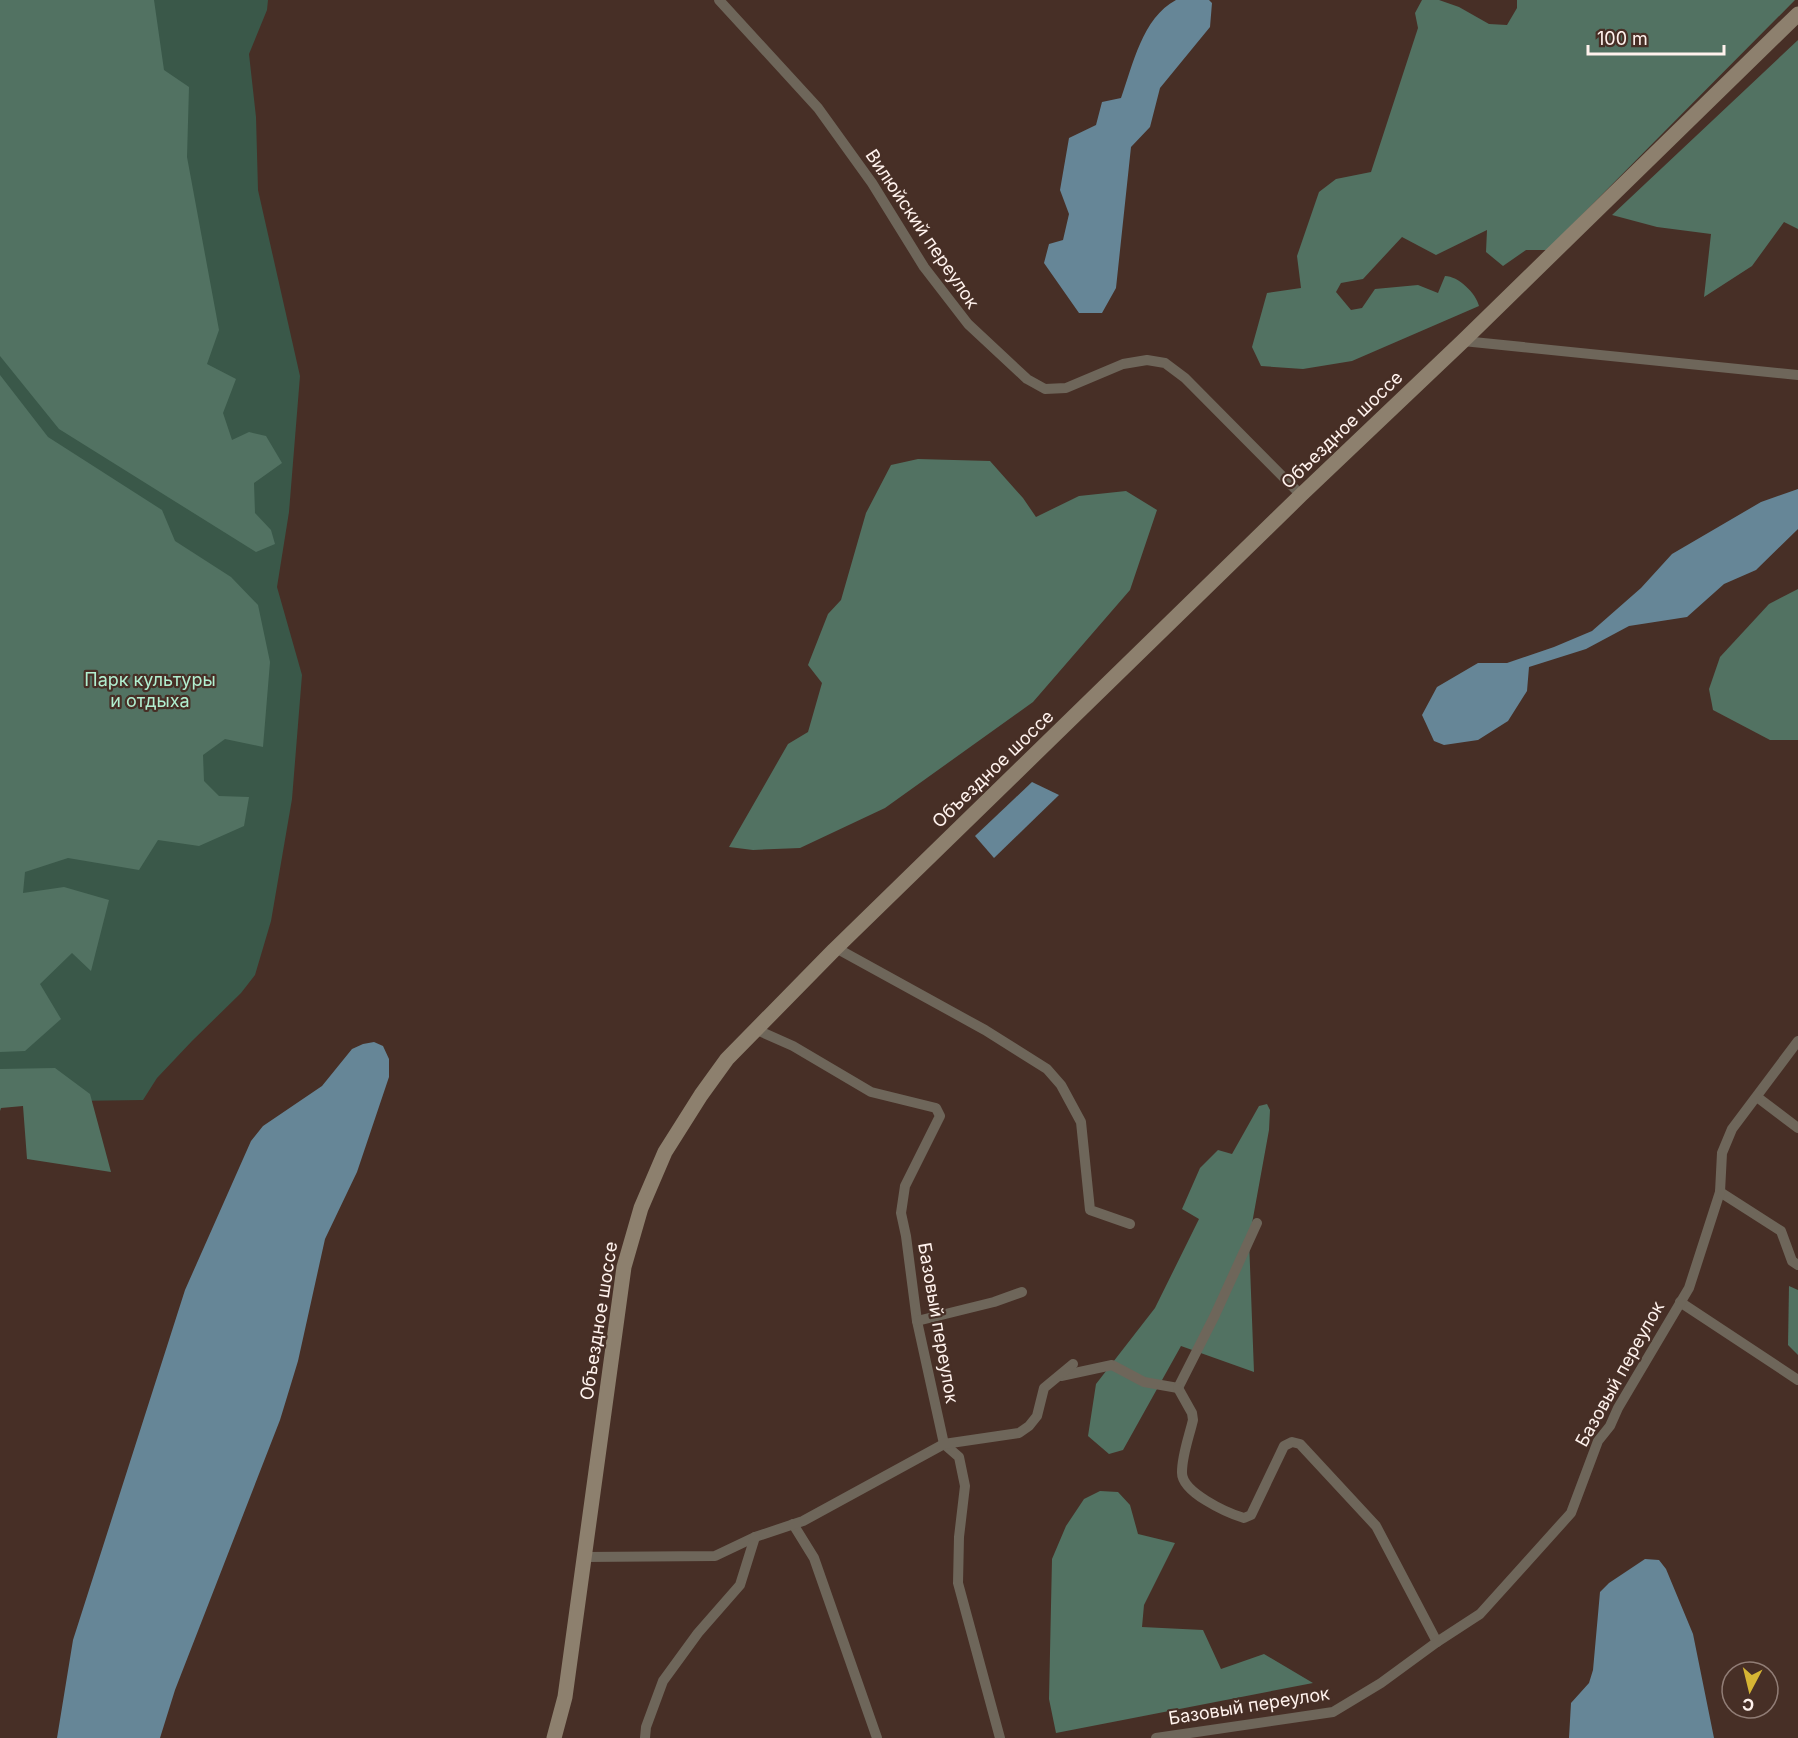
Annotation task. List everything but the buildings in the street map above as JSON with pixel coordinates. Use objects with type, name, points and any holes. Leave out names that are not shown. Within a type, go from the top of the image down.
[{"type":"main road","name":"Объездное шоссе","points":[[554,1738],[565,1697],[624,1267],[641,1208],[665,1152],[701,1095],[727,1059],[836,948],[1798,14]]},
{"type":"street","name":"Вилюйский переулок","points":[[718,0],[818,108],[872,183],[924,267],[968,324],[1026,380],[1045,389],[1066,388],[1123,364],[1147,360],[1165,363],[1185,378],[1301,495]]},
{"type":"street","points":[[1463,341],[1798,375]]},
{"type":"street","points":[[836,948],[985,1030],[1047,1069],[1061,1085],[1081,1122],[1090,1210],[1130,1224]]},
{"type":"street","name":"Базовый переулок","points":[[757,1030],[793,1046],[871,1092],[936,1108],[939,1112],[940,1116],[905,1186],[900,1214],[906,1236],[917,1321],[944,1444],[959,1457],[965,1486],[959,1537],[958,1583],[1000,1738]]},
{"type":"street","name":"Базовый переулок","points":[[1156,1738],[1333,1712],[1381,1683],[1480,1614],[1571,1513],[1598,1441],[1610,1426],[1618,1408],[1689,1288],[1720,1192],[1722,1153],[1732,1129],[1798,1041]]},
{"type":"street","points":[[1757,1097],[1798,1128]]},
{"type":"street","points":[[1720,1192],[1780,1231],[1791,1261],[1798,1265]]},
{"type":"street","points":[[1178,1388],[1215,1315],[1257,1223]]},
{"type":"street","points":[[917,1321],[994,1302],[1022,1292]]},
{"type":"street","points":[[1680,1302],[1798,1380]]},
{"type":"street","points":[[585,1557],[715,1556],[755,1537],[803,1521],[944,1444],[1019,1433],[1037,1416],[1044,1388],[1073,1364]]},
{"type":"street","points":[[1058,1377],[1112,1365],[1144,1382],[1178,1388]]},
{"type":"street","points":[[1178,1388],[1192,1413],[1193,1420],[1181,1473],[1188,1488],[1195,1494],[1244,1518],[1251,1515],[1284,1446],[1292,1442],[1300,1443],[1376,1526],[1437,1642]]},
{"type":"street","points":[[793,1524],[814,1558],[877,1738]]},
{"type":"street","points":[[645,1738],[646,1727],[663,1681],[698,1634],[740,1585],[755,1537]]},
{"type":"green space","name":"Парк культуры и отдыха","points":[[0,0],[268,0],[267,10],[249,54],[256,117],[258,190],[300,376],[289,512],[277,587],[302,675],[292,799],[271,921],[255,975],[241,993],[157,1078],[143,1100],[0,1102]]},
{"type":"green space","points":[[0,0],[154,0],[164,70],[189,87],[187,157],[219,330],[207,364],[236,379],[223,413],[232,440],[249,432],[266,436],[282,463],[254,483],[255,513],[271,530],[275,544],[256,552],[59,429],[0,356]]},
{"type":"green space","points":[[1422,0],[1439,0],[1459,7],[1489,24],[1507,25],[1517,8],[1517,0],[1795,0],[1547,250],[1526,250],[1503,266],[1486,252],[1487,230],[1436,255],[1402,237],[1363,279],[1341,283],[1336,292],[1351,310],[1362,308],[1375,289],[1418,285],[1438,293],[1445,276],[1466,286],[1479,306],[1352,361],[1303,369],[1261,366],[1252,347],[1267,293],[1301,288],[1297,256],[1319,192],[1336,179],[1371,172],[1418,28],[1415,13]]},
{"type":"green space","points":[[1798,40],[1798,229],[1784,222],[1752,266],[1704,297],[1711,234],[1657,227],[1612,215]]},
{"type":"green space","points":[[0,375],[48,437],[162,510],[175,541],[231,577],[258,605],[270,662],[263,747],[225,739],[203,755],[204,781],[219,796],[249,797],[244,826],[199,846],[158,840],[139,870],[68,858],[25,872],[23,893],[64,887],[109,900],[91,971],[72,953],[40,984],[61,1019],[25,1051],[0,1052]]},
{"type":"green space","points":[[918,459],[990,461],[1023,498],[1036,517],[1079,496],[1126,491],[1157,510],[1130,590],[1033,702],[885,808],[800,848],[753,850],[729,847],[788,744],[808,732],[822,683],[808,665],[828,614],[841,600],[866,513],[891,465]]},
{"type":"green space","points":[[1798,589],[1798,740],[1770,740],[1713,710],[1709,689],[1720,657],[1769,604]]},
{"type":"green space","points":[[55,1068],[90,1094],[111,1172],[27,1159],[23,1106],[1,1108],[0,1111],[0,1069]]},
{"type":"green space","points":[[1267,1104],[1270,1110],[1269,1130],[1249,1240],[1254,1372],[1181,1346],[1123,1450],[1109,1454],[1088,1436],[1096,1384],[1155,1308],[1199,1219],[1182,1209],[1200,1168],[1218,1150],[1232,1154],[1259,1106]]},
{"type":"green space","points":[[1789,1286],[1798,1290],[1798,1355],[1788,1345]]},
{"type":"green space","points":[[1100,1491],[1118,1492],[1130,1505],[1138,1534],[1175,1543],[1144,1605],[1142,1627],[1203,1630],[1221,1669],[1264,1654],[1313,1683],[1056,1733],[1049,1699],[1052,1559],[1066,1526],[1084,1499]]},
{"type":"water","points":[[1176,0],[1209,0],[1212,3],[1210,27],[1160,88],[1150,127],[1131,147],[1116,288],[1102,313],[1079,313],[1044,263],[1049,244],[1063,240],[1069,214],[1060,190],[1069,138],[1096,125],[1102,102],[1121,98],[1140,43],[1147,30],[1164,8]]},
{"type":"water","points":[[1798,489],[1798,529],[1756,570],[1724,584],[1687,617],[1629,626],[1586,649],[1529,667],[1527,691],[1508,721],[1478,740],[1444,745],[1434,741],[1422,715],[1437,687],[1478,663],[1507,663],[1592,631],[1641,588],[1672,554],[1761,502]]},
{"type":"water","points":[[1032,782],[1059,795],[994,858],[975,836]]},
{"type":"water","points":[[374,1042],[383,1046],[389,1059],[389,1077],[357,1172],[325,1239],[298,1361],[280,1420],[175,1690],[160,1738],[57,1738],[73,1640],[185,1290],[251,1141],[263,1126],[322,1086],[352,1049]]},
{"type":"water","points":[[1645,1559],[1659,1560],[1666,1569],[1693,1634],[1714,1738],[1569,1738],[1571,1703],[1589,1683],[1593,1670],[1600,1592],[1609,1583]]}]
